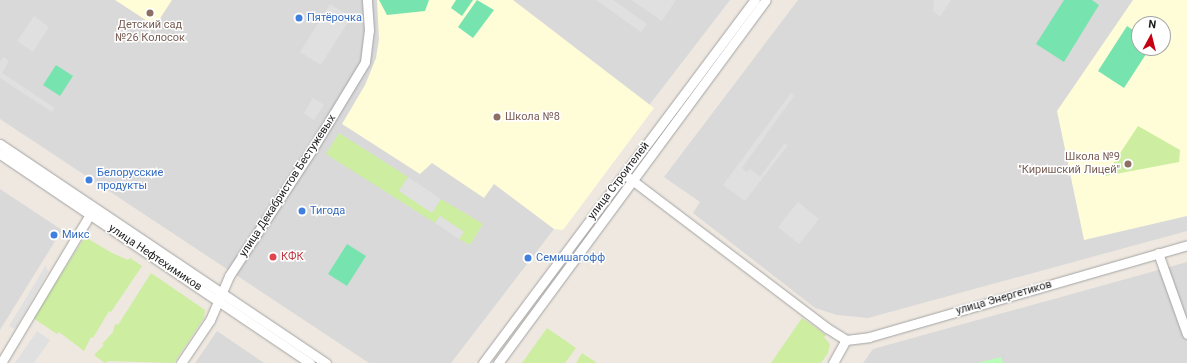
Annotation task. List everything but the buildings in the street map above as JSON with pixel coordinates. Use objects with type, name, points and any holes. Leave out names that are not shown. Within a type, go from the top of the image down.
[{"type":"street","name":"улица Декабристов Бестужевых","points":[[181,363],[210,320],[229,276],[313,148],[365,62],[369,30],[367,0]]},
{"type":"street","name":"улица Строителей","points":[[483,363],[755,0]]},
{"type":"street","name":"улица Строителей","points":[[498,363],[766,0]]},
{"type":"street","points":[[0,144],[220,297],[326,363]]},
{"type":"street","name":"улица Нефтехимиков","points":[[0,154],[90,214],[220,297],[310,363]]},
{"type":"street","points":[[624,174],[846,340],[833,363]]},
{"type":"street","points":[[1,363],[90,214]]},
{"type":"street","name":"улица Энергетиков","points":[[846,340],[869,338],[1187,245]]},
{"type":"street","points":[[1158,253],[1187,334]]},
{"type":"shaded area","points":[[0,0],[730,0],[451,363],[369,363],[0,119]]},
{"type":"shaded area","name":"Детский сад №26 Колосок","points":[[115,0],[172,0],[155,26]]},
{"type":"shaded area","name":"Школа №8","points":[[377,0],[513,0],[654,108],[563,230],[554,229],[494,184],[484,198],[432,163],[420,174],[342,124],[365,85],[376,58],[379,39]]},
{"type":"shaded area","points":[[596,0],[613,0],[647,24],[641,32]]},
{"type":"shaded area","points":[[631,0],[676,0],[662,21]]},
{"type":"shaded area","points":[[798,0],[1187,0],[1187,231],[868,318],[837,315],[815,308],[693,213],[700,202],[664,177]]},
{"type":"shaded area","points":[[934,0],[951,0],[940,17],[933,11]]},
{"type":"shaded area","name":"Школа №9 \"Киришский Лицей\"","points":[[1133,0],[1187,0],[1187,216],[1084,240],[1057,111]]},
{"type":"shaded area","points":[[330,4],[351,17],[321,65],[300,52]]},
{"type":"shaded area","points":[[34,16],[49,27],[33,52],[17,41]]},
{"type":"shaded area","points":[[3,57],[9,61],[2,73],[55,108],[52,112],[0,78],[0,62]]},
{"type":"shaded area","points":[[791,93],[794,96],[742,168],[747,172],[750,169],[760,177],[784,144],[788,145],[745,201],[723,185]]},
{"type":"shaded area","points":[[313,98],[324,105],[314,120],[304,113]]},
{"type":"shaded area","points":[[408,177],[441,199],[432,213],[399,191]]},
{"type":"shaded area","points":[[0,189],[62,230],[0,330]]},
{"type":"shaded area","points":[[798,202],[819,219],[799,244],[778,227]]},
{"type":"shaded area","points":[[440,216],[464,232],[459,239],[435,223]]},
{"type":"shaded area","points":[[1187,262],[1187,363],[863,363],[873,349]]},
{"type":"shaded area","points":[[46,265],[48,272],[15,329],[9,326]]},
{"type":"shaded area","points":[[37,331],[50,340],[34,363],[15,363]]},
{"type":"shaded area","points":[[217,331],[264,363],[195,363]]},
{"type":"green space","points":[[379,0],[429,0],[425,11],[387,15]]},
{"type":"green space","points":[[456,0],[473,0],[462,16],[451,8]]},
{"type":"green space","points":[[477,0],[494,10],[473,38],[458,27]]},
{"type":"green space","points":[[1064,0],[1092,0],[1099,5],[1064,62],[1036,44]]},
{"type":"green space","points":[[1127,26],[1131,29],[1131,56],[1145,56],[1124,88],[1098,71]]},
{"type":"green space","points":[[56,65],[73,76],[60,96],[43,85]]},
{"type":"green space","points":[[1138,126],[1180,150],[1179,162],[1105,176]]},
{"type":"green space","points":[[339,133],[408,177],[399,191],[432,212],[441,199],[483,224],[470,245],[459,239],[464,232],[440,216],[435,223],[326,154]]},
{"type":"green space","points":[[85,237],[112,253],[128,260],[130,258],[142,266],[111,312],[109,311],[93,338],[91,337],[84,351],[59,332],[57,334],[33,318]]},
{"type":"green space","points":[[347,244],[366,256],[347,286],[328,274]]},
{"type":"green space","points":[[151,273],[205,310],[204,318],[174,363],[108,361],[105,363],[94,355],[104,345],[102,344],[113,332],[115,324],[118,325]]},
{"type":"green space","points":[[802,318],[826,335],[824,337],[830,344],[828,353],[821,363],[771,363]]},
{"type":"green space","points":[[547,328],[576,348],[565,363],[522,363]]},
{"type":"green space","points":[[582,353],[597,363],[576,363]]},
{"type":"green space","points":[[1001,357],[1003,363],[978,363]]},
{"type":"place","name":"Детский сад №26 Колосок","points":[[150,13]]},
{"type":"place","name":"Пятёрочка","points":[[299,18]]},
{"type":"place","name":"Школа №8","points":[[497,117]]},
{"type":"place","name":"Школа №9 \"Киришский Лицей\"","points":[[1128,164]]},
{"type":"place","name":"Белорусские продукты","points":[[89,180]]},
{"type":"place","name":"Тигода","points":[[302,211]]},
{"type":"place","name":"Микс","points":[[54,235]]},
{"type":"place","name":"КФК","points":[[273,257]]},
{"type":"place","name":"Семишагофф","points":[[528,258]]}]
